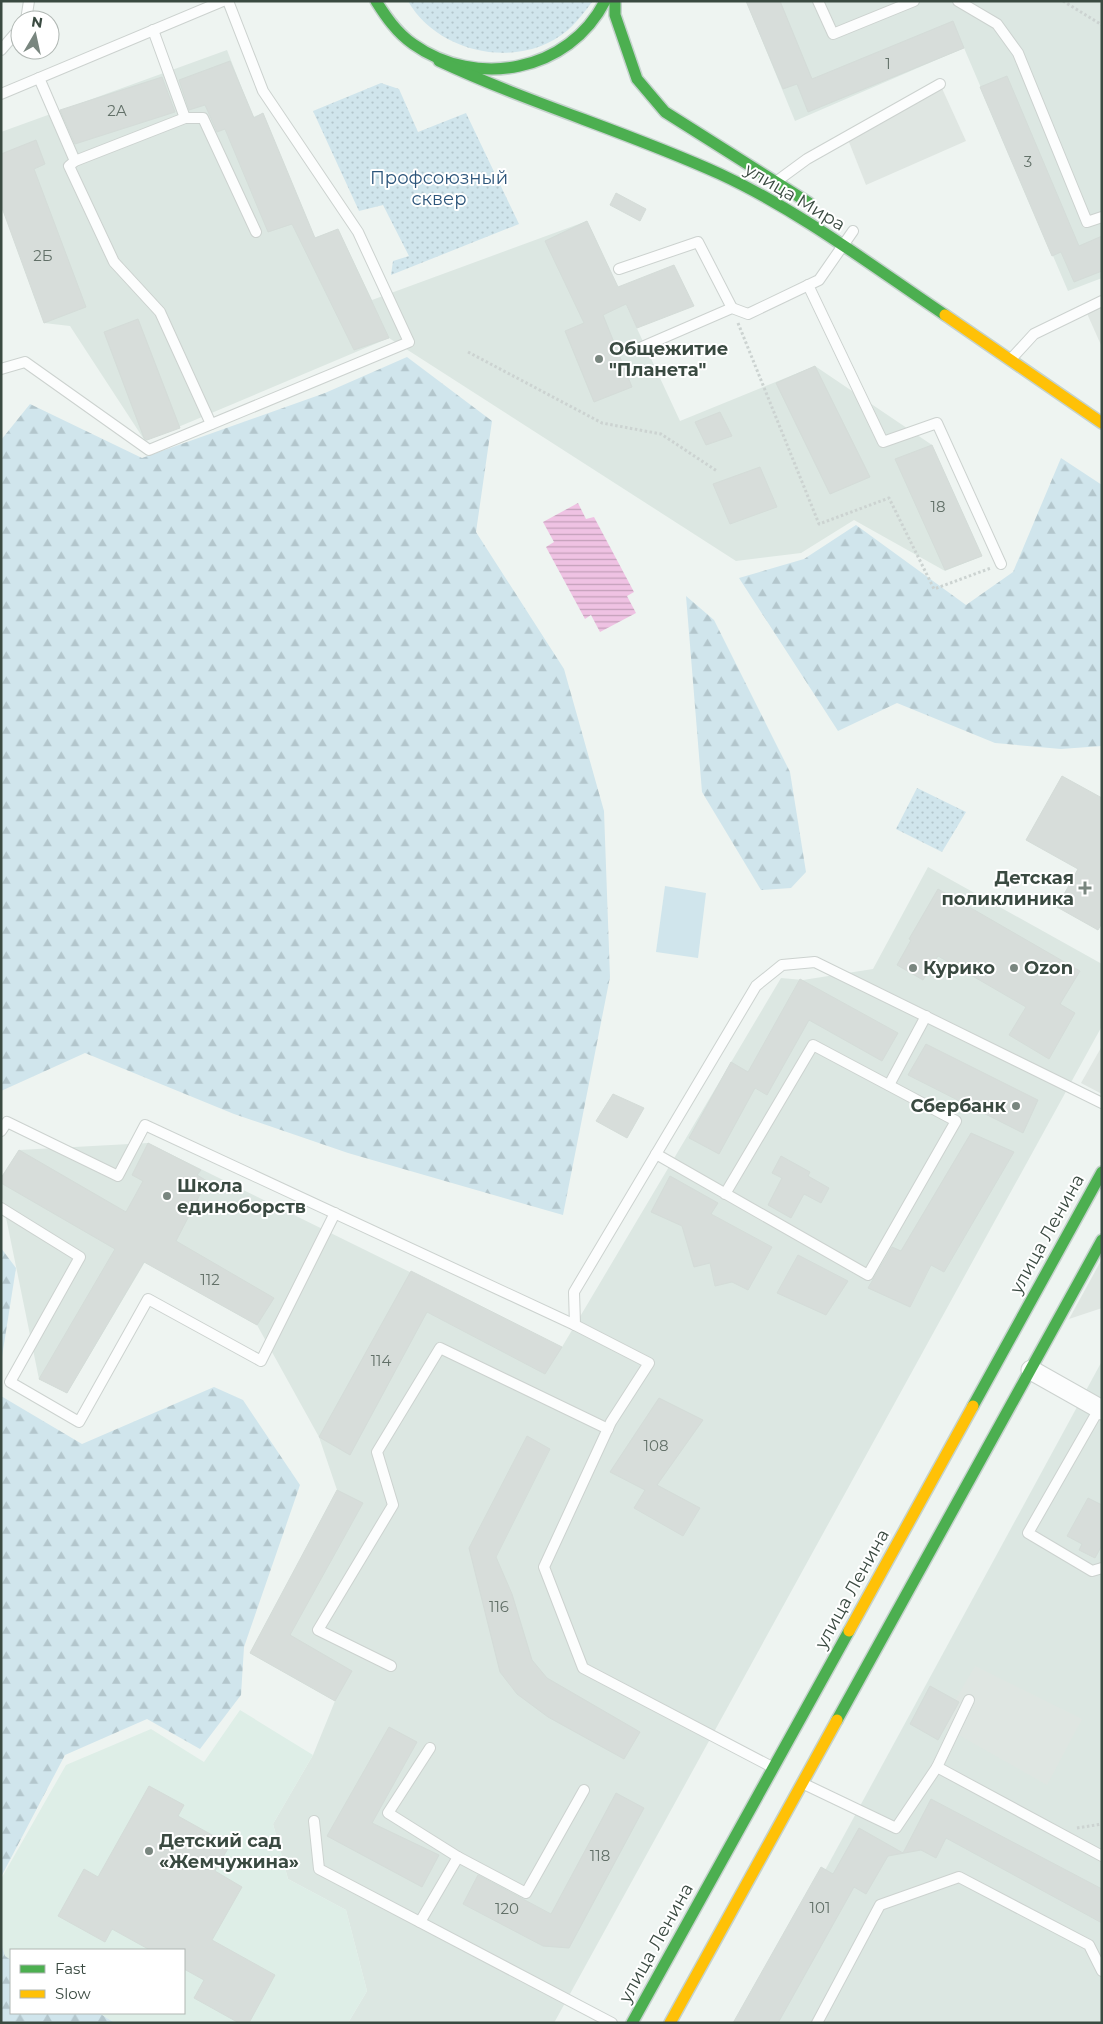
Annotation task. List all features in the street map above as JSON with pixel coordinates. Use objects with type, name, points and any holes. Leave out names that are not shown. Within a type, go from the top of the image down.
[{"type":"main road","points":[[376,1],[385,17],[409,43],[439,61],[475,71],[511,70],[546,59],[577,39],[600,11],[605,1]]},
{"type":"main road","name":"улица Мира","points":[[616,1],[616,15],[637,79],[665,112],[822,212]]},
{"type":"main road","name":"улица Мира","points":[[439,61],[481,82],[582,118],[674,154],[722,175],[765,198],[843,246],[1102,423]]},
{"type":"main road","points":[[765,198],[777,182]]},
{"type":"main road","name":"улица Ленина","points":[[632,2023],[1102,1172]]},
{"type":"main road","points":[[670,2023],[794,1779],[1024,1366],[1102,1240]]},
{"type":"main road","points":[[1000,1354],[1024,1366]]},
{"type":"main road","points":[[774,1768],[794,1779]]},
{"type":"street","points":[[1024,1366],[1101,1409]]},
{"type":"lane","points":[[1,94],[222,1]]},
{"type":"lane","points":[[1,369],[25,362],[148,450],[409,342],[358,232],[263,91],[228,1]]},
{"type":"lane","points":[[818,1],[833,34],[914,1]]},
{"type":"lane","points":[[958,1],[997,24],[1018,53],[1087,222],[1102,217]]},
{"type":"lane","points":[[153,30],[185,118]]},
{"type":"lane","points":[[1,50],[10,40]]},
{"type":"lane","points":[[39,78],[75,161]]},
{"type":"lane","points":[[777,182],[807,159],[940,84]]},
{"type":"lane","points":[[211,424],[160,312],[114,262],[69,166],[75,161],[185,118],[203,118],[256,232]]},
{"type":"lane","points":[[619,269],[698,242],[732,308],[748,314],[818,280],[853,231]]},
{"type":"lane","points":[[808,285],[883,442],[937,423],[1001,564]]},
{"type":"lane","points":[[1010,360],[1020,346],[1049,325],[1102,301]]},
{"type":"lane","points":[[642,347],[732,308]]},
{"type":"lane","points":[[575,1325],[574,1292],[756,986],[782,965],[815,962],[1102,1103]]},
{"type":"lane","points":[[889,1085],[926,1016]]},
{"type":"lane","points":[[656,1154],[725,1194],[868,1275],[956,1121],[813,1045],[725,1194]]},
{"type":"lane","points":[[1,1131],[7,1122],[118,1176],[145,1124],[575,1325],[648,1363],[608,1429],[544,1567],[583,1668],[774,1768]]},
{"type":"lane","points":[[1,1208],[80,1258],[10,1382],[79,1422],[148,1299],[261,1361],[335,1213]]},
{"type":"lane","points":[[392,1666],[318,1630],[393,1505],[377,1452],[440,1348],[608,1429]]},
{"type":"lane","points":[[1101,1409],[1028,1533],[1092,1571],[1102,1568]]},
{"type":"lane","points":[[794,1779],[896,1828],[937,1767],[970,1700]]},
{"type":"lane","points":[[430,1748],[388,1814],[458,1857],[526,1893],[584,1790]]},
{"type":"lane","points":[[937,1767],[1102,1856]]},
{"type":"lane","points":[[314,1821],[319,1869],[612,2023]]},
{"type":"lane","points":[[420,1922],[458,1857]]},
{"type":"lane","points":[[817,2023],[880,1905],[958,1877],[1089,1945],[1102,1971]]},
{"type":"path","points":[[1063,1],[1102,25]]},
{"type":"path","points":[[732,308],[819,524],[889,498],[934,590],[1001,564]]},
{"type":"path","points":[[468,352],[602,423],[661,434],[717,471]]},
{"type":"shaded area","points":[[746,1],[1102,1],[1102,278],[1068,291],[964,48],[795,121]]},
{"type":"shaded area","points":[[227,50],[253,117],[263,113],[314,238],[338,229],[372,300],[587,221],[680,421],[815,366],[932,445],[982,556],[945,571],[854,520],[801,553],[736,561],[389,338],[145,441],[70,326],[44,323],[1,163],[1,132]]},
{"type":"shaded area","points":[[940,84],[966,141],[866,185],[847,137]]},
{"type":"shaded area","points":[[1102,301],[1102,345],[1101,345],[1085,309]]},
{"type":"shaded area","points":[[578,503],[586,519],[594,517],[634,592],[627,596],[636,613],[600,632],[591,615],[585,619],[546,547],[554,542],[543,522]]},
{"type":"shaded area","points":[[928,867],[1102,964],[1102,1026],[554,2023],[348,2023],[367,1991],[346,1910],[288,1879],[273,1824],[313,1755],[335,1701],[250,1653],[337,1490],[319,1437],[257,1325],[145,1262],[67,1393],[39,1379],[1,1193],[1,1178],[19,1150],[148,1143],[562,1347],[781,978],[803,980],[873,969]]},
{"type":"shaded area","points":[[1102,1046],[1102,1094],[1081,1083]]},
{"type":"shaded area","points":[[1102,1259],[1102,1308],[1069,1319]]},
{"type":"shaded area","points":[[1102,1361],[1102,2023],[742,2023]]},
{"type":"shaded area","points":[[975,1666],[1082,1719],[1047,1785],[941,1725]]},
{"type":"shaded area","name":"Детский сад «Жемчужина»","points":[[240,1710],[313,1755],[273,1824],[288,1879],[346,1910],[367,1991],[348,2023],[115,2023],[101,2014],[185,2014],[185,1949],[10,1949],[10,1959],[5,1956],[1,1942],[1,1879],[66,1765],[151,1729],[204,1762]]},
{"type":"green space","points":[[408,1],[593,1],[568,30],[549,43],[527,50],[504,53],[481,51],[459,44],[439,34],[422,19]]},
{"type":"green space","name":"Профсоюзный сквер","points":[[381,83],[399,89],[418,132],[466,113],[519,224],[391,275],[393,261],[409,256],[383,205],[359,211],[313,111]]},
{"type":"green space","points":[[407,357],[492,421],[476,532],[564,669],[604,811],[610,977],[563,1215],[348,1153],[234,1114],[85,1053],[1,1091],[1,440],[30,404],[142,458],[325,393]]},
{"type":"green space","points":[[1061,458],[1102,485],[1102,746],[1061,749],[995,743],[897,703],[838,731],[739,578],[804,559],[856,525],[966,605],[1013,572]]},
{"type":"green space","points":[[686,596],[714,620],[790,772],[806,872],[791,888],[761,890],[702,792]]},
{"type":"green space","points":[[917,788],[966,812],[942,852],[896,829]]},
{"type":"green space","points":[[665,886],[706,893],[698,958],[656,952]]},
{"type":"green space","points":[[1,1248],[16,1268],[1,1363]]},
{"type":"green space","points":[[214,1387],[243,1400],[300,1485],[244,1647],[241,1695],[200,1749],[147,1719],[65,1755],[1,1877],[1,1396],[82,1444]]},
{"type":"green space","points":[[1,1942],[5,1956],[10,1959],[10,2014],[101,2014],[115,2023],[1,2023]]},
{"type":"building","points":[[746,1],[780,1],[812,79],[953,21],[964,48],[808,112],[797,84],[783,89]]},
{"type":"building","points":[[230,61],[254,118],[263,113],[315,238],[338,229],[389,338],[354,350],[292,224],[268,232],[225,129],[217,132],[205,105],[189,110],[179,80]]},
{"type":"building","points":[[1007,76],[1079,246],[1102,236],[1102,271],[1074,282],[1061,252],[1052,256],[980,87]]},
{"type":"building","points":[[162,77],[175,112],[75,144],[60,110]]},
{"type":"building","points":[[36,140],[45,164],[34,169],[86,307],[44,323],[1,205],[1,154]]},
{"type":"building","points":[[616,193],[646,209],[640,221],[610,205]]},
{"type":"building","points":[[587,221],[618,287],[674,265],[694,306],[637,328],[626,304],[603,315],[632,387],[594,402],[565,331],[584,323],[545,241]]},
{"type":"building","points":[[138,319],[180,428],[147,440],[144,438],[104,332]]},
{"type":"building","points":[[815,366],[870,477],[830,494],[776,383]]},
{"type":"building","points":[[720,412],[732,436],[706,445],[695,422]]},
{"type":"building","points":[[932,445],[982,556],[945,570],[895,459]]},
{"type":"building","points":[[760,467],[777,507],[730,524],[713,484]]},
{"type":"building","points":[[1062,776],[1102,798],[1102,923],[1098,930],[1057,907],[1078,869],[1026,840]]},
{"type":"building","points":[[938,889],[1080,971],[1060,1004],[1075,1013],[1049,1059],[1009,1035],[1026,1007],[938,956],[923,980],[897,965],[911,940],[909,939]]},
{"type":"building","points":[[800,979],[898,1033],[882,1061],[809,1020],[767,1095],[755,1088],[719,1154],[689,1138],[731,1062],[748,1072]]},
{"type":"building","points":[[926,1044],[1038,1100],[1023,1133],[908,1075]]},
{"type":"building","points":[[613,1094],[644,1108],[627,1138],[596,1121]]},
{"type":"building","points":[[971,1133],[1014,1152],[944,1272],[931,1265],[910,1307],[868,1288],[892,1247],[901,1251]]},
{"type":"building","points":[[148,1143],[201,1170],[197,1175],[207,1181],[176,1241],[274,1298],[257,1325],[144,1262],[67,1393],[39,1379],[115,1249],[1,1183],[1,1178],[19,1150],[126,1212],[143,1181],[132,1175]]},
{"type":"building","points":[[781,1156],[810,1172],[808,1176],[829,1188],[821,1203],[804,1194],[791,1218],[768,1205],[782,1178],[772,1173]]},
{"type":"building","points":[[670,1176],[718,1203],[711,1214],[772,1247],[748,1290],[732,1282],[715,1286],[710,1263],[694,1267],[682,1226],[651,1212]]},
{"type":"building","points":[[798,1255],[848,1281],[826,1315],[777,1293]]},
{"type":"building","points":[[411,1271],[562,1347],[545,1374],[427,1312],[350,1455],[319,1437]]},
{"type":"building","points":[[659,1398],[703,1420],[657,1485],[700,1508],[683,1536],[634,1508],[645,1490],[610,1472]]},
{"type":"building","points":[[527,1436],[550,1449],[496,1557],[512,1594],[532,1660],[547,1678],[640,1732],[624,1759],[548,1717],[517,1694],[500,1672],[469,1548]]},
{"type":"building","points":[[337,1490],[363,1503],[290,1635],[352,1671],[335,1701],[250,1653]]},
{"type":"building","points":[[1088,1498],[1102,1505],[1102,1545],[1095,1558],[1079,1550],[1082,1544],[1067,1536]]},
{"type":"building","points":[[930,1686],[959,1702],[938,1740],[910,1724]]},
{"type":"building","points":[[389,1727],[417,1742],[372,1823],[439,1855],[422,1887],[327,1836]]},
{"type":"building","points":[[149,1786],[184,1805],[178,1816],[230,1845],[215,1871],[242,1887],[212,1940],[275,1975],[249,2023],[239,2023],[194,1998],[204,1980],[185,1970],[185,1949],[148,1949],[112,1929],[105,1942],[58,1916],[84,1869],[98,1877]]},
{"type":"building","points":[[616,1793],[644,1808],[569,1948],[543,1946],[463,1904],[478,1875],[551,1914]]},
{"type":"building","points":[[931,1799],[1102,1889],[1102,1923],[946,1838],[936,1858],[921,1850],[888,1856],[866,1894],[854,1887],[778,2023],[733,2023],[821,1867],[833,1874],[859,1828],[903,1853]]},
{"type":"traffic: fast","points":[[376,1],[397,30],[413,44],[438,58],[465,66],[492,69],[519,66],[545,58],[569,44],[589,25],[605,1]]},
{"type":"traffic: fast","points":[[615,1],[615,15],[637,79],[665,112],[809,203]]},
{"type":"traffic: fast","points":[[439,61],[509,91],[685,159],[750,189],[835,240],[945,315]]},
{"type":"traffic: fast","points":[[973,1406],[1102,1172]]},
{"type":"traffic: fast","points":[[837,1720],[1102,1240]]},
{"type":"traffic: fast","points":[[632,2023],[849,1631]]},
{"type":"traffic: slow","points":[[945,315],[1102,423]]},
{"type":"traffic: slow","points":[[849,1631],[973,1406]]},
{"type":"traffic: slow","points":[[670,2023],[837,1720]]},
{"type":"place","name":"Общежитие \"Планета\"","points":[[599,359]]},
{"type":"place","name":"Детская поликлиника","points":[[1085,888]]},
{"type":"place","name":"Курико","points":[[913,968]]},
{"type":"place","name":"Ozon","points":[[1014,968]]},
{"type":"place","name":"Сбербанк","points":[[1016,1106]]},
{"type":"place","name":"Школа единоборств","points":[[167,1196]]},
{"type":"place","name":"Детский сад «Жемчужина»","points":[[149,1851]]}]
